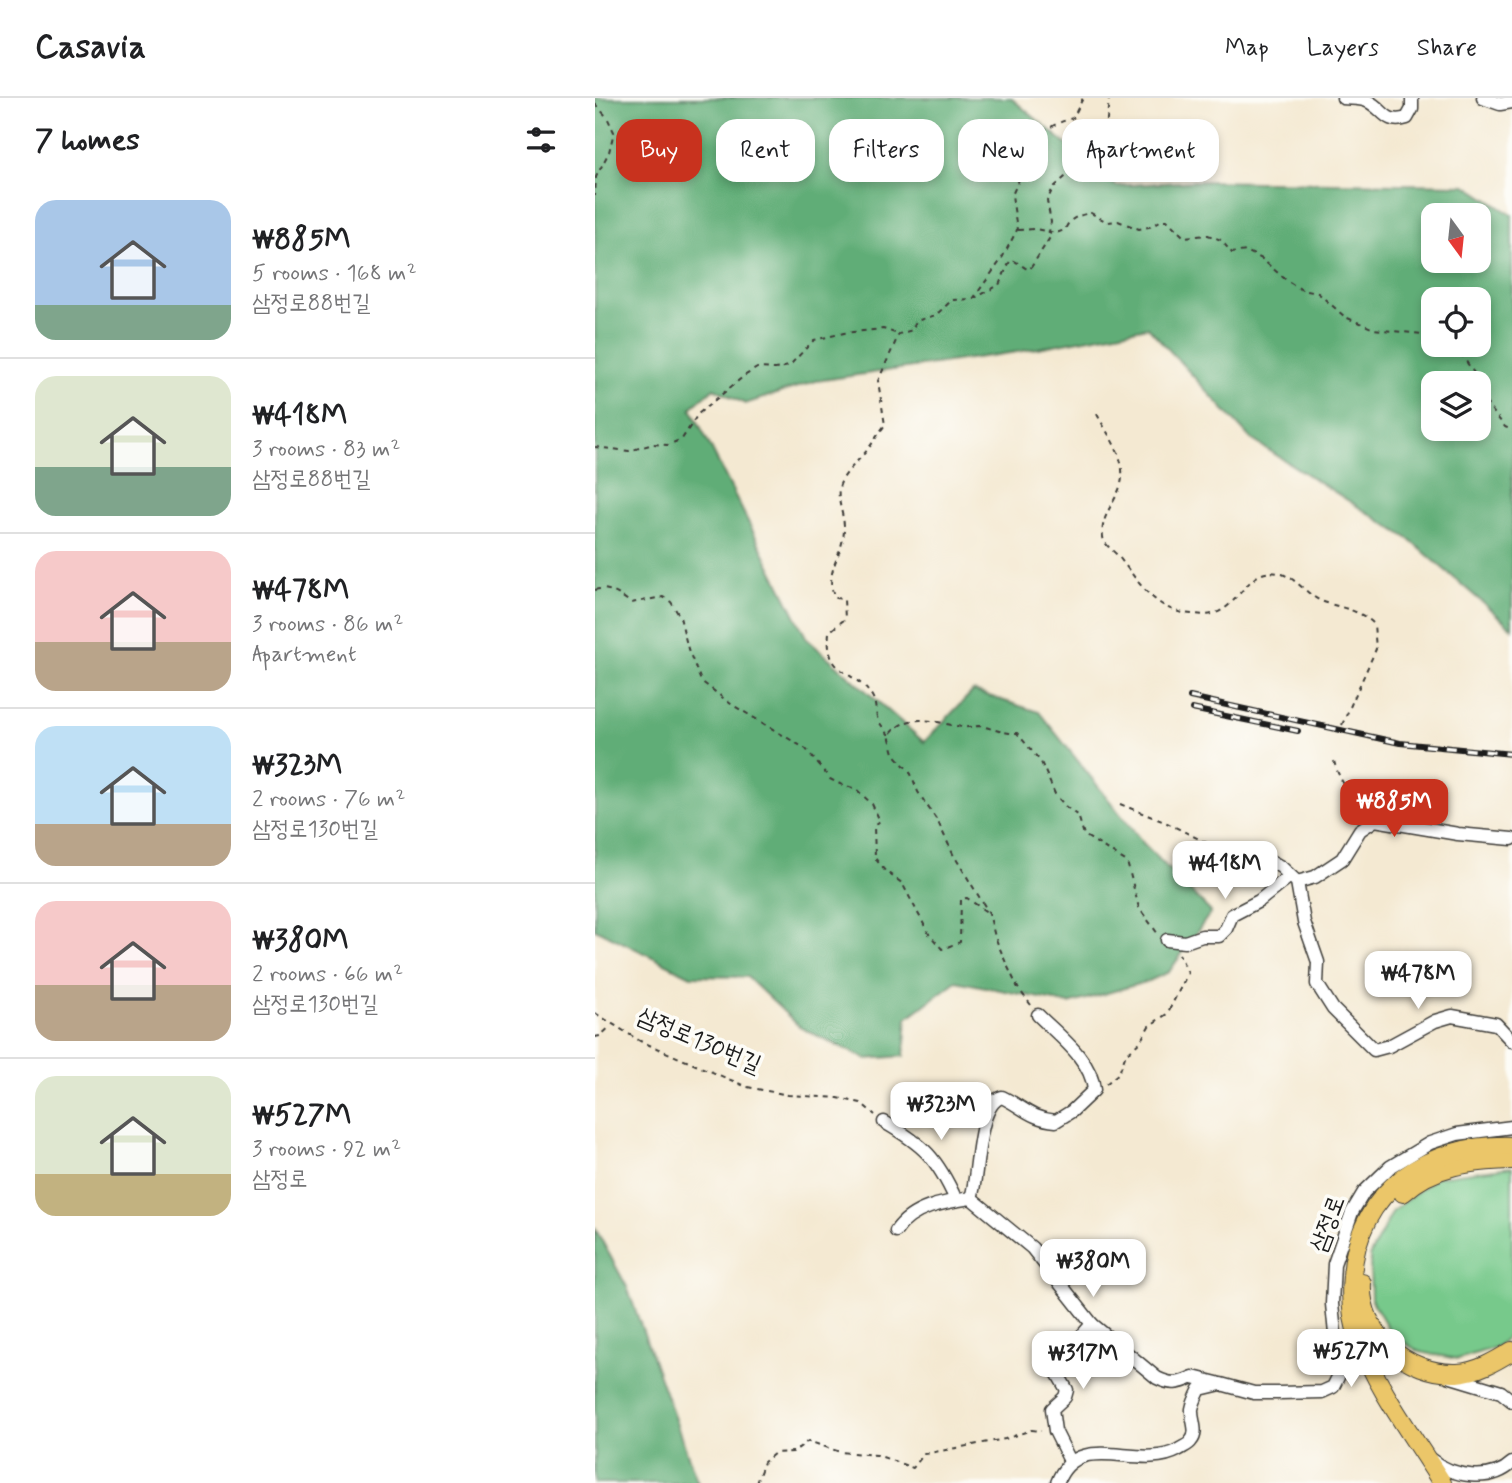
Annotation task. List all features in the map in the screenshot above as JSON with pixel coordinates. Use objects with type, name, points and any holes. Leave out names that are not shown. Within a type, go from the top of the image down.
[{"type":"highway","points":[[1442,1483],[1373,1371],[1358,1338],[1351,1289],[1353,1261],[1366,1220],[1387,1192],[1421,1164],[1465,1149],[1493,1145],[1512,1146]]},
{"type":"highway","points":[[1512,1160],[1470,1162],[1429,1175],[1406,1190],[1384,1214],[1371,1239],[1361,1290],[1366,1311],[1383,1341],[1397,1354],[1422,1368],[1450,1372],[1472,1370],[1512,1351]]},
{"type":"street","points":[[1343,98],[1364,99],[1377,106],[1385,116],[1397,121],[1407,118],[1412,109],[1412,98]]},
{"type":"street","points":[[1483,98],[1500,104],[1512,103]]},
{"type":"street","points":[[1167,940],[1185,942],[1202,936],[1219,936],[1226,929],[1232,915],[1294,879],[1315,877],[1342,859],[1360,830],[1375,820],[1458,834],[1512,839]]},
{"type":"street","points":[[1256,853],[1281,867],[1294,879],[1304,922],[1318,962],[1317,984],[1333,1009],[1374,1050],[1389,1046],[1435,1021],[1452,1016],[1496,1024],[1512,1041]]},
{"type":"street","points":[[971,1198],[976,1184],[977,1160],[984,1124],[996,1098],[1002,1097],[1030,1116],[1056,1121],[1072,1111],[1094,1090],[1093,1080],[1086,1067],[1038,1014]]},
{"type":"street","points":[[884,1122],[930,1153],[946,1177],[956,1200]]},
{"type":"street","name":"삼정로","points":[[1221,1384],[1254,1393],[1322,1392],[1333,1387],[1338,1377],[1332,1304],[1334,1264],[1352,1212],[1364,1192],[1390,1167],[1430,1143],[1457,1134],[1512,1127]]},
{"type":"street","points":[[896,1231],[910,1216],[923,1210],[971,1198],[1032,1248],[1092,1324],[1157,1378],[1169,1384],[1182,1383],[1193,1377],[1221,1384]]},
{"type":"street","points":[[1070,1461],[1055,1431],[1052,1409],[1065,1397],[1067,1390],[1056,1371],[1064,1356],[1092,1324]]},
{"type":"street","points":[[1422,1368],[1501,1392],[1512,1401]]},
{"type":"street","points":[[1056,1483],[1061,1470],[1070,1461],[1083,1456],[1105,1453],[1148,1458],[1166,1456],[1191,1442],[1195,1433],[1192,1409],[1200,1389],[1221,1384]]},
{"type":"street","points":[[1425,1455],[1440,1467],[1473,1478],[1493,1475],[1512,1463]]},
{"type":"path","points":[[973,299],[1001,260],[1017,230],[1013,195],[1027,162],[1028,146],[1040,133],[1059,122],[1073,118],[1083,98]]},
{"type":"path","points":[[595,447],[629,451],[653,444],[668,445],[683,439],[698,414],[744,376],[757,368],[775,369],[789,366],[814,340],[844,333],[883,329],[899,334],[912,330],[916,321],[936,315],[952,300],[973,299],[999,285],[1010,261],[1030,269],[1051,236],[1047,201],[1053,188],[1076,167],[1102,149],[1109,98]]},
{"type":"path","points":[[595,104],[607,117],[614,132],[609,152],[596,177],[595,196]]},
{"type":"path","points":[[1017,230],[1035,229],[1056,233],[1065,230],[1074,218],[1091,214],[1107,222],[1118,221],[1139,229],[1167,220],[1184,237],[1208,235],[1221,240],[1232,253],[1245,251],[1262,259],[1302,290],[1318,293],[1345,317],[1374,329],[1421,334]]},
{"type":"path","points":[[899,334],[878,381],[885,425],[842,482],[838,495],[843,512],[842,549],[832,567],[829,586],[835,598],[844,599],[845,619],[829,632],[827,651],[837,668],[867,690],[874,700],[877,718],[889,735],[894,753],[911,774],[918,792],[938,822],[953,854],[989,914],[995,937],[1018,988],[1038,1014]]},
{"type":"path","points":[[1491,409],[1505,427],[1512,430]]},
{"type":"path","points":[[1097,414],[1119,453],[1123,480],[1104,521],[1104,542],[1114,550],[1154,601],[1179,613],[1214,614],[1229,604],[1259,575],[1268,571],[1284,575],[1310,595],[1323,602],[1349,608],[1374,624],[1376,649],[1342,725]]},
{"type":"path","points":[[595,590],[600,588],[618,593],[631,603],[663,597],[671,603],[681,617],[688,649],[701,681],[731,704],[806,749],[830,779],[856,789],[872,804],[880,821],[874,826],[875,858],[885,871],[902,883],[929,934],[942,949],[960,942],[961,899],[967,898],[989,914]]},
{"type":"path","points":[[889,735],[897,726],[911,720],[966,728],[978,726],[1005,734],[1017,733],[1041,762],[1055,794],[1066,807],[1078,815],[1084,835],[1127,862],[1143,915],[1158,934],[1175,946],[1188,973],[1181,989],[1167,1013],[1149,1026],[1140,1042],[1126,1054],[1119,1073],[1088,1097]]},
{"type":"path","points":[[1334,761],[1337,773],[1355,800],[1375,820]]},
{"type":"path","points":[[1120,804],[1213,846],[1256,853]]},
{"type":"path","name":"삼정로130번길","points":[[595,1013],[640,1041],[747,1087],[788,1096],[838,1098],[861,1103],[884,1122]]},
{"type":"path","points":[[595,1037],[600,1037],[612,1025]]},
{"type":"path","points":[[756,1483],[764,1462],[775,1453],[793,1452],[808,1441],[840,1452],[877,1455],[913,1468],[924,1454],[1005,1439],[1031,1430],[1055,1431]]},
{"type":"green space","points":[[595,98],[1011,98],[1036,119],[958,119],[958,182],[1048,182],[1048,129],[1062,141],[1062,182],[1111,182],[1116,186],[1219,181],[1466,185],[1512,215],[1512,628],[1409,539],[1251,439],[1148,327],[1017,352],[816,381],[745,404],[714,388],[691,408],[807,639],[924,742],[973,691],[1039,712],[1144,844],[1211,912],[1169,972],[1149,981],[1069,1004],[956,981],[907,1018],[904,1056],[866,1059],[801,1028],[747,977],[691,976],[595,929]]},
{"type":"green space","points":[[1512,1167],[1512,1333],[1496,1347],[1458,1359],[1420,1352],[1392,1335],[1371,1299],[1370,1255],[1393,1211],[1436,1177]]},
{"type":"green space","points":[[595,1228],[627,1287],[698,1483],[595,1483]]},
{"type":"railway","points":[[1190,697],[1400,743],[1512,754]]},
{"type":"railway","points":[[1192,709],[1298,731]]}]
